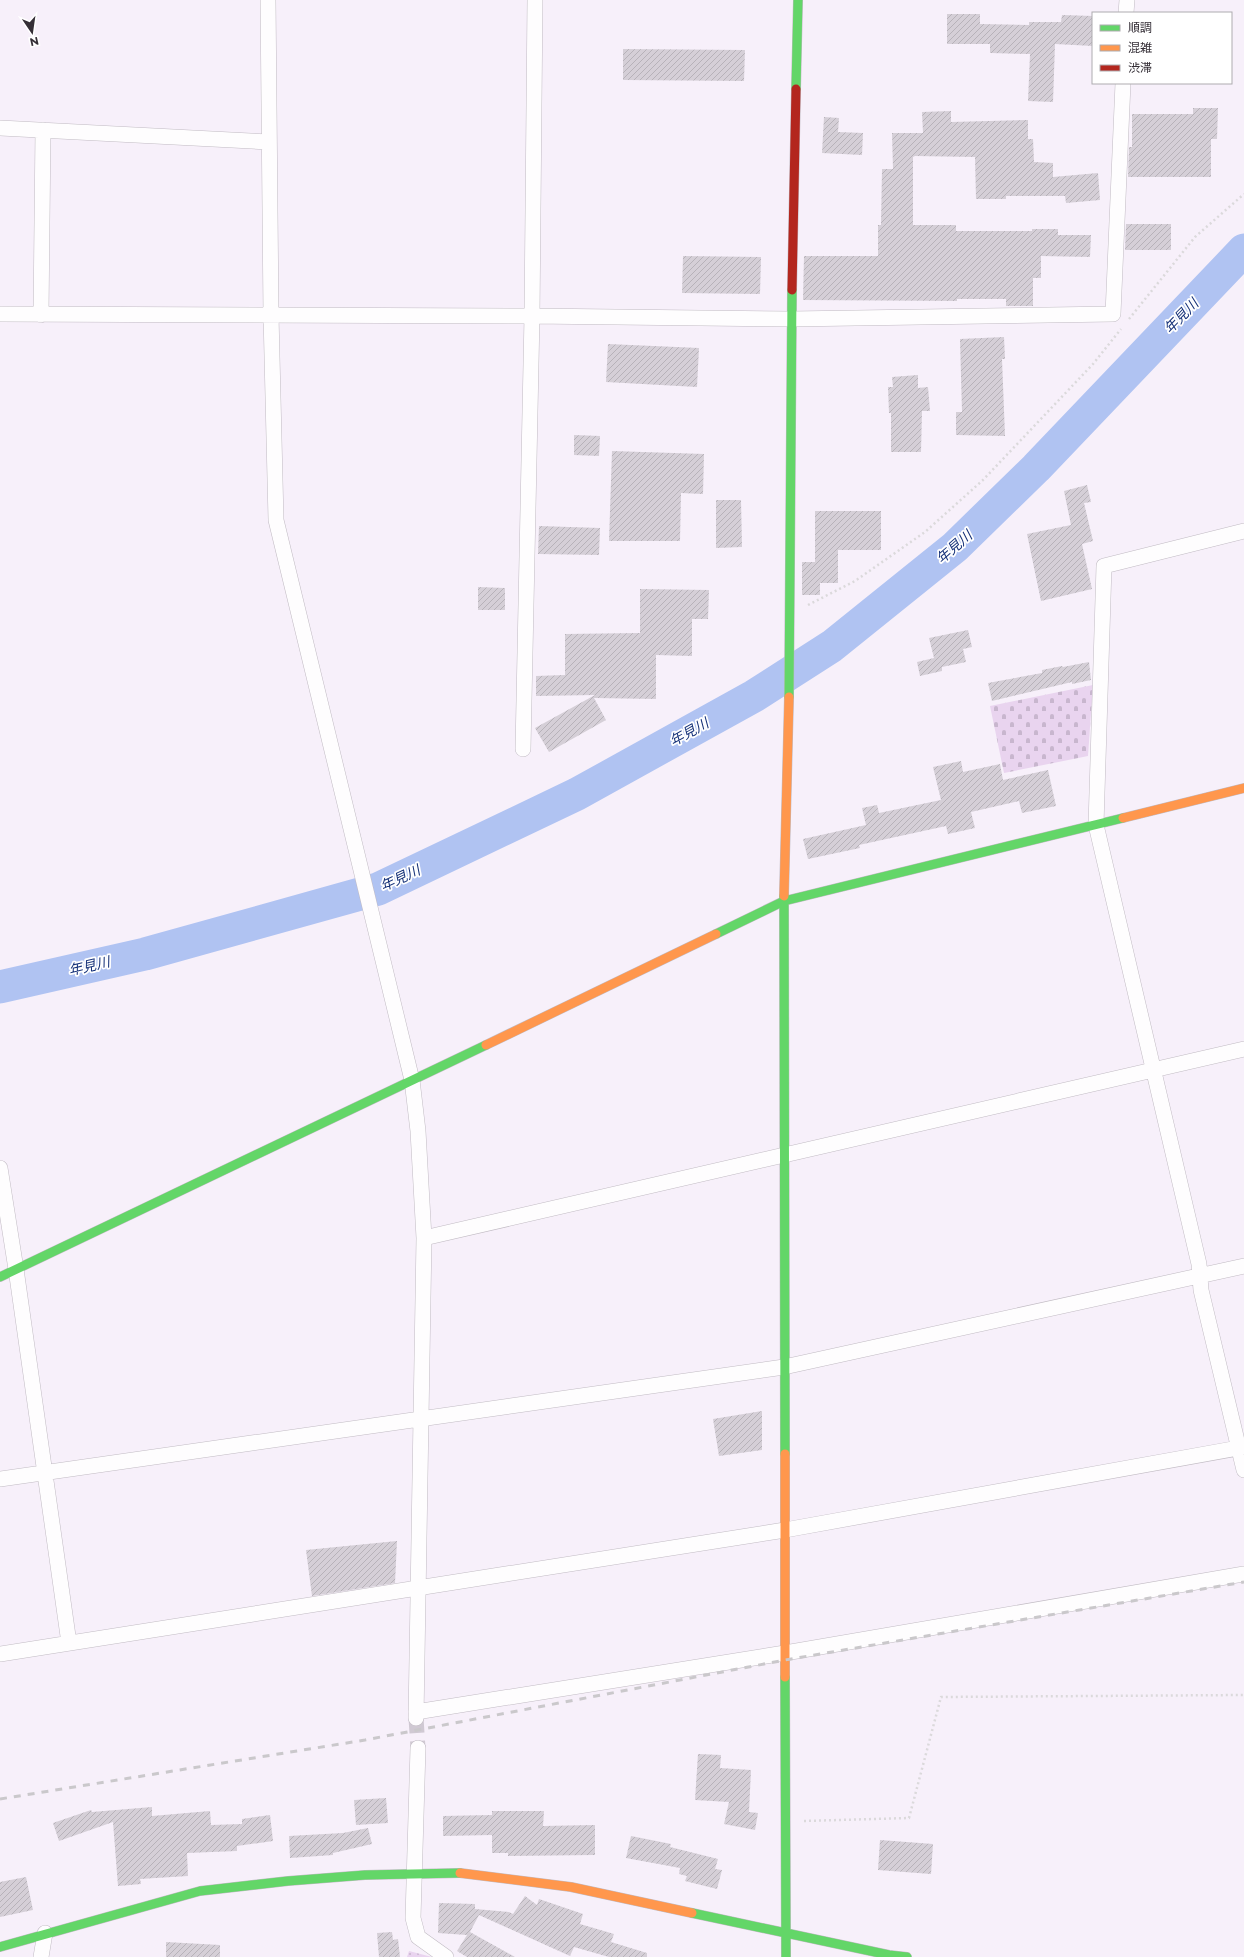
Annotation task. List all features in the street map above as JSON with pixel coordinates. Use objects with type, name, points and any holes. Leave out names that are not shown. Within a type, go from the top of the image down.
[{"type":"street","points":[[268,0],[271,315],[276,520],[351,835],[412,1080],[418,1131],[424,1238],[416,1715],[1244,1574]]},
{"type":"street","points":[[523,749],[532,316],[535,0]]},
{"type":"street","points":[[786,1957],[784,1821],[784,901],[790,618],[791,319],[798,0]]},
{"type":"street","points":[[1126,12],[1127,0]]},
{"type":"street","points":[[0,314],[532,316],[791,319],[1113,314],[1123,84]]},
{"type":"street","points":[[0,128],[269,142]]},
{"type":"street","points":[[41,314],[43,130]]},
{"type":"street","points":[[1244,531],[1104,566],[1096,825],[1199,1264],[1201,1290],[1242,1447],[1244,1470]]},
{"type":"street","points":[[0,1277],[784,901],[1244,788]]},
{"type":"street","points":[[424,1238],[783,1154],[1244,1049]]},
{"type":"street","points":[[0,1168],[16,1269],[69,1643]]},
{"type":"street","points":[[0,1479],[784,1367],[1244,1266]]},
{"type":"street","points":[[0,1654],[785,1530],[1242,1447]]},
{"type":"street","points":[[418,1748],[413,1874],[413,1918],[418,1937],[446,1957]]},
{"type":"street","points":[[0,1947],[45,1933],[200,1891],[288,1881],[413,1874],[461,1873],[571,1887],[889,1955],[907,1957]]},
{"type":"street","points":[[41,1957],[45,1933]]},
{"type":"path","points":[[1127,322],[1195,237],[1244,194]]},
{"type":"path","points":[[790,618],[855,581],[925,532],[983,480],[1093,364],[1122,328]]},
{"type":"path","points":[[784,1821],[908,1818],[941,1697],[1244,1694]]},
{"type":"green space","points":[[1093,685],[1088,756],[1004,773],[990,706]]},
{"type":"green space","points":[[409,1951],[432,1957],[407,1957]]},
{"type":"building","points":[[947,14],[980,14],[980,24],[1029,25],[1029,22],[1061,22],[1062,15],[1092,16],[1092,46],[1055,44],[1053,102],[1028,101],[1030,54],[990,53],[990,44],[947,44]]},
{"type":"building","points":[[623,49],[745,50],[744,81],[623,80]]},
{"type":"building","points":[[1193,108],[1218,108],[1217,139],[1211,139],[1211,177],[1128,177],[1129,147],[1132,147],[1132,114],[1193,114]]},
{"type":"building","points":[[951,111],[951,122],[1028,120],[1028,139],[1033,139],[1034,162],[1053,163],[1053,177],[1098,173],[1100,200],[1066,203],[1065,196],[1006,196],[1006,199],[976,199],[975,157],[915,156],[913,157],[913,225],[956,225],[956,231],[1032,231],[1032,229],[1058,229],[1058,235],[1091,235],[1090,257],[1041,256],[1041,278],[1033,278],[1033,306],[1006,306],[1006,299],[957,299],[957,301],[803,300],[804,256],[878,256],[878,225],[881,225],[882,169],[893,169],[892,133],[923,133],[922,112]]},
{"type":"building","points":[[824,117],[839,118],[838,132],[863,133],[862,155],[822,153]]},
{"type":"building","points":[[1126,224],[1171,224],[1171,250],[1125,250]]},
{"type":"building","points":[[683,256],[761,257],[760,294],[682,293]]},
{"type":"building","points":[[1004,337],[1005,359],[1002,359],[1005,436],[956,435],[956,412],[962,412],[960,339]]},
{"type":"building","points":[[608,344],[699,348],[697,387],[606,382]]},
{"type":"building","points":[[918,375],[918,388],[928,387],[930,411],[922,411],[921,452],[891,452],[891,413],[889,413],[888,387],[893,387],[892,377]]},
{"type":"building","points":[[574,435],[600,436],[599,456],[574,455]]},
{"type":"building","points":[[612,451],[704,454],[703,494],[681,493],[680,541],[609,541]]},
{"type":"building","points":[[1087,485],[1091,502],[1084,503],[1093,541],[1082,544],[1092,589],[1041,601],[1027,534],[1071,525],[1064,491]]},
{"type":"building","points":[[716,500],[741,500],[742,547],[716,548]]},
{"type":"building","points":[[815,511],[881,511],[881,550],[838,550],[838,583],[820,583],[820,595],[802,595],[802,562],[815,562]]},
{"type":"building","points":[[539,526],[600,528],[599,555],[538,554]]},
{"type":"building","points":[[478,587],[505,588],[505,610],[478,610]]},
{"type":"building","points":[[640,589],[709,590],[708,619],[692,619],[692,656],[656,655],[656,699],[594,698],[606,720],[549,752],[535,728],[595,695],[536,696],[536,676],[565,675],[565,634],[640,633]]},
{"type":"building","points":[[968,630],[972,647],[963,649],[966,662],[942,667],[942,671],[920,676],[917,662],[934,658],[929,638]]},
{"type":"building","points":[[1089,662],[1091,680],[1072,684],[1072,682],[992,701],[988,683],[1042,673],[1042,670]]},
{"type":"building","points":[[961,761],[963,772],[1000,764],[1003,780],[1048,770],[1056,806],[1022,813],[1019,801],[971,812],[975,828],[948,834],[946,826],[859,845],[860,848],[808,859],[803,839],[866,825],[862,808],[877,805],[879,813],[941,800],[933,767]]},
{"type":"building","points":[[762,1411],[762,1450],[719,1456],[713,1419]]},
{"type":"building","points":[[397,1541],[395,1583],[312,1596],[306,1550]]},
{"type":"building","points":[[698,1754],[721,1755],[720,1768],[751,1770],[749,1812],[758,1813],[755,1830],[724,1824],[729,1802],[695,1800]]},
{"type":"building","points":[[386,1798],[388,1823],[356,1825],[354,1800]]},
{"type":"building","points":[[152,1807],[152,1816],[210,1811],[211,1825],[242,1824],[242,1819],[270,1815],[273,1841],[237,1846],[237,1851],[187,1853],[188,1876],[140,1879],[141,1884],[118,1886],[113,1822],[59,1841],[53,1823],[91,1810],[92,1812]]},
{"type":"building","points":[[492,1811],[544,1811],[543,1826],[595,1825],[595,1855],[508,1856],[508,1853],[492,1853],[492,1835],[443,1836],[443,1816],[492,1815]]},
{"type":"building","points":[[368,1828],[372,1844],[333,1853],[333,1855],[290,1858],[289,1836],[343,1833]]},
{"type":"building","points":[[631,1836],[671,1844],[670,1847],[718,1859],[715,1869],[722,1870],[717,1889],[685,1881],[687,1876],[679,1874],[680,1868],[626,1858]]},
{"type":"building","points":[[880,1840],[933,1844],[931,1874],[878,1870]]},
{"type":"building","points":[[26,1877],[33,1910],[0,1917],[0,1882]]},
{"type":"building","points":[[525,1896],[537,1905],[539,1899],[583,1914],[580,1924],[614,1934],[611,1942],[647,1953],[647,1957],[609,1957],[574,1947],[570,1956],[479,1915],[470,1932],[515,1957],[467,1957],[457,1951],[467,1935],[438,1933],[439,1903],[475,1904],[475,1909],[509,1912],[513,1914]]},
{"type":"building","points":[[392,1932],[393,1940],[398,1939],[400,1957],[379,1957],[377,1933]]},
{"type":"building","points":[[166,1942],[220,1945],[220,1957],[166,1957]]},
{"type":"waterway","name":"年見川","points":[[0,987],[145,954],[378,889],[577,794],[754,696],[832,646],[955,547],[1036,468],[1244,250]]},
{"type":"tunnel","points":[[416,1718],[418,1748]]},
{"type":"railway","points":[[0,1799],[365,1740],[785,1660],[1244,1582]]},
{"type":"traffic: fast","points":[[796,89],[798,0]]},
{"type":"traffic: fast","points":[[789,697],[792,290]]},
{"type":"traffic: fast","points":[[716,934],[784,901],[1123,818]]},
{"type":"traffic: fast","points":[[784,896],[785,1454]]},
{"type":"traffic: fast","points":[[0,1277],[486,1045]]},
{"type":"traffic: fast","points":[[785,1677],[786,1957]]},
{"type":"traffic: fast","points":[[0,1947],[200,1891],[288,1881],[365,1875],[460,1873]]},
{"type":"traffic: fast","points":[[692,1913],[889,1955],[907,1957]]},
{"type":"traffic: slow","points":[[784,896],[789,697]]},
{"type":"traffic: slow","points":[[1123,818],[1244,788]]},
{"type":"traffic: slow","points":[[486,1045],[716,934]]},
{"type":"traffic: slow","points":[[785,1454],[785,1677]]},
{"type":"traffic: slow","points":[[460,1873],[571,1887],[692,1913]]},
{"type":"traffic: jam","points":[[792,290],[796,89]]}]
